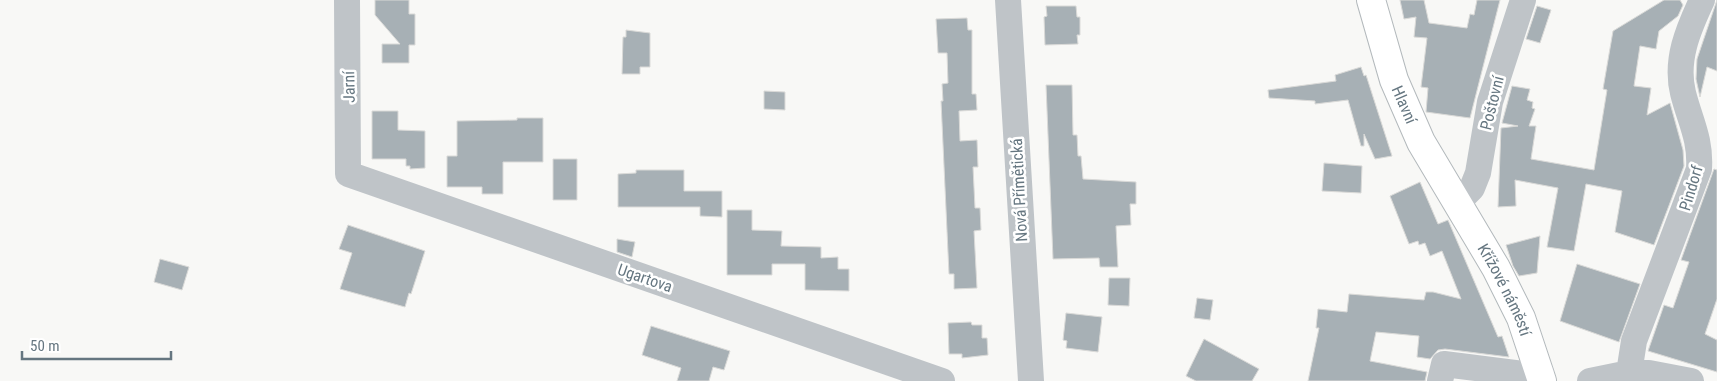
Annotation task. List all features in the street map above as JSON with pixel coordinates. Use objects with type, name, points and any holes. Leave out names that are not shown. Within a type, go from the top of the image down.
[{"type":"main road","name":"Hlavní","points":[[1371,0],[1394,80],[1421,142],[1458,202]]},
{"type":"main road","name":"Křížové náměstí","points":[[1458,202],[1521,318],[1542,377]]},
{"type":"street","name":"Jarní","points":[[347,0],[350,138],[348,174]]},
{"type":"street","name":"Nová Přímětická","points":[[1008,0],[1031,381]]},
{"type":"street","name":"Poštovní","points":[[1458,202],[1472,188],[1478,173],[1490,102],[1523,0]]},
{"type":"street","name":"Pindorf","points":[[1629,373],[1634,341],[1699,169],[1698,139],[1683,94],[1680,63],[1683,47],[1702,0]]},
{"type":"street","name":"Ugartova","points":[[348,174],[942,381]]},
{"type":"street","points":[[1440,381],[1444,364],[1542,377]]},
{"type":"street","points":[[1590,381],[1629,373],[1649,373],[1691,381]]},
{"type":"building","points":[[375,0],[409,0],[409,14],[415,14],[415,45],[409,45],[409,63],[382,63],[382,44],[400,44],[375,15]]},
{"type":"building","points":[[1400,0],[1424,0],[1429,23],[1467,28],[1470,14],[1474,15],[1477,0],[1500,0],[1470,118],[1426,112],[1428,88],[1421,87],[1427,38],[1414,37],[1416,17],[1404,19]]},
{"type":"building","points":[[1664,0],[1680,0],[1683,5],[1678,16],[1659,31],[1656,49],[1640,46],[1634,86],[1651,88],[1647,115],[1670,103],[1683,150],[1684,166],[1654,245],[1615,232],[1622,191],[1586,184],[1574,251],[1547,247],[1558,188],[1515,180],[1516,206],[1498,207],[1501,128],[1518,126],[1502,123],[1512,86],[1530,89],[1527,100],[1533,102],[1532,108],[1535,109],[1529,126],[1536,126],[1531,159],[1594,170],[1607,90],[1603,89],[1613,31]]},
{"type":"building","points":[[1717,0],[1717,71],[1707,67],[1700,97],[1696,79],[1697,59]]},
{"type":"building","points":[[1046,6],[1076,6],[1077,17],[1080,17],[1080,35],[1077,35],[1078,44],[1045,45],[1044,17],[1047,16]]},
{"type":"building","points":[[1537,6],[1551,10],[1540,43],[1526,39]]},
{"type":"building","points":[[967,18],[968,30],[972,30],[972,94],[976,94],[977,110],[959,111],[960,141],[977,140],[978,167],[973,167],[975,208],[980,208],[981,230],[974,231],[977,288],[954,289],[954,274],[949,274],[941,101],[943,101],[942,84],[948,83],[947,53],[938,53],[936,19]]},
{"type":"building","points":[[626,30],[650,33],[650,67],[640,67],[640,74],[622,74],[623,37],[626,37]]},
{"type":"building","points":[[1361,67],[1364,76],[1366,75],[1392,156],[1375,159],[1364,134],[1364,146],[1361,146],[1348,100],[1315,104],[1315,101],[1269,98],[1268,90],[1336,81],[1335,75]]},
{"type":"building","points":[[1046,85],[1072,85],[1073,135],[1077,135],[1078,156],[1081,156],[1083,179],[1136,182],[1136,204],[1130,204],[1131,225],[1116,226],[1118,267],[1100,267],[1099,258],[1053,259]]},
{"type":"building","points":[[764,91],[785,92],[785,110],[764,109]]},
{"type":"building","points":[[372,111],[398,111],[398,130],[425,131],[425,168],[410,169],[410,166],[406,166],[406,159],[372,159]]},
{"type":"building","points":[[517,118],[543,118],[543,162],[503,162],[503,194],[482,194],[482,187],[447,187],[447,156],[457,156],[457,121],[517,120]]},
{"type":"building","points":[[553,159],[577,159],[577,200],[553,200]]},
{"type":"building","points":[[1324,163],[1362,166],[1361,193],[1322,191]]},
{"type":"building","points":[[1714,169],[1717,170],[1717,299],[1705,334],[1717,340],[1717,372],[1648,351],[1664,305],[1673,308],[1689,262],[1681,260]]},
{"type":"building","points":[[636,170],[684,170],[684,191],[722,191],[722,217],[700,216],[700,207],[618,207],[618,174],[636,173]]},
{"type":"building","points":[[1420,182],[1438,224],[1448,220],[1498,337],[1502,336],[1509,357],[1445,349],[1438,350],[1430,359],[1417,357],[1419,336],[1376,332],[1370,361],[1427,372],[1425,381],[1308,381],[1319,328],[1316,328],[1318,309],[1347,312],[1349,294],[1424,300],[1426,292],[1433,292],[1461,299],[1442,251],[1430,256],[1425,243],[1419,245],[1418,241],[1409,244],[1390,196]]},
{"type":"building","points":[[727,210],[752,210],[752,230],[782,231],[781,246],[821,247],[821,258],[838,257],[838,269],[849,269],[849,291],[805,290],[805,264],[772,264],[772,275],[727,275]]},
{"type":"building","points":[[348,225],[425,251],[405,307],[340,289],[352,253],[339,249]]},
{"type":"building","points":[[1540,236],[1537,273],[1519,276],[1513,266],[1506,245]]},
{"type":"building","points":[[617,239],[635,242],[632,257],[617,252]]},
{"type":"building","points":[[160,259],[189,267],[182,290],[154,282]]},
{"type":"building","points":[[1577,264],[1640,284],[1619,342],[1560,321]]},
{"type":"building","points":[[1109,278],[1130,278],[1129,306],[1108,305]]},
{"type":"building","points":[[1197,298],[1213,300],[1210,320],[1194,318]]},
{"type":"building","points":[[1066,313],[1102,317],[1098,352],[1066,348],[1067,341],[1063,340]]},
{"type":"building","points":[[971,322],[972,325],[982,325],[982,338],[987,338],[988,355],[962,358],[962,354],[949,354],[948,323]]},
{"type":"building","points":[[651,326],[730,351],[724,370],[713,367],[709,381],[677,381],[681,368],[642,355]]},
{"type":"building","points":[[1204,339],[1259,369],[1252,381],[1196,381],[1186,376]]}]
